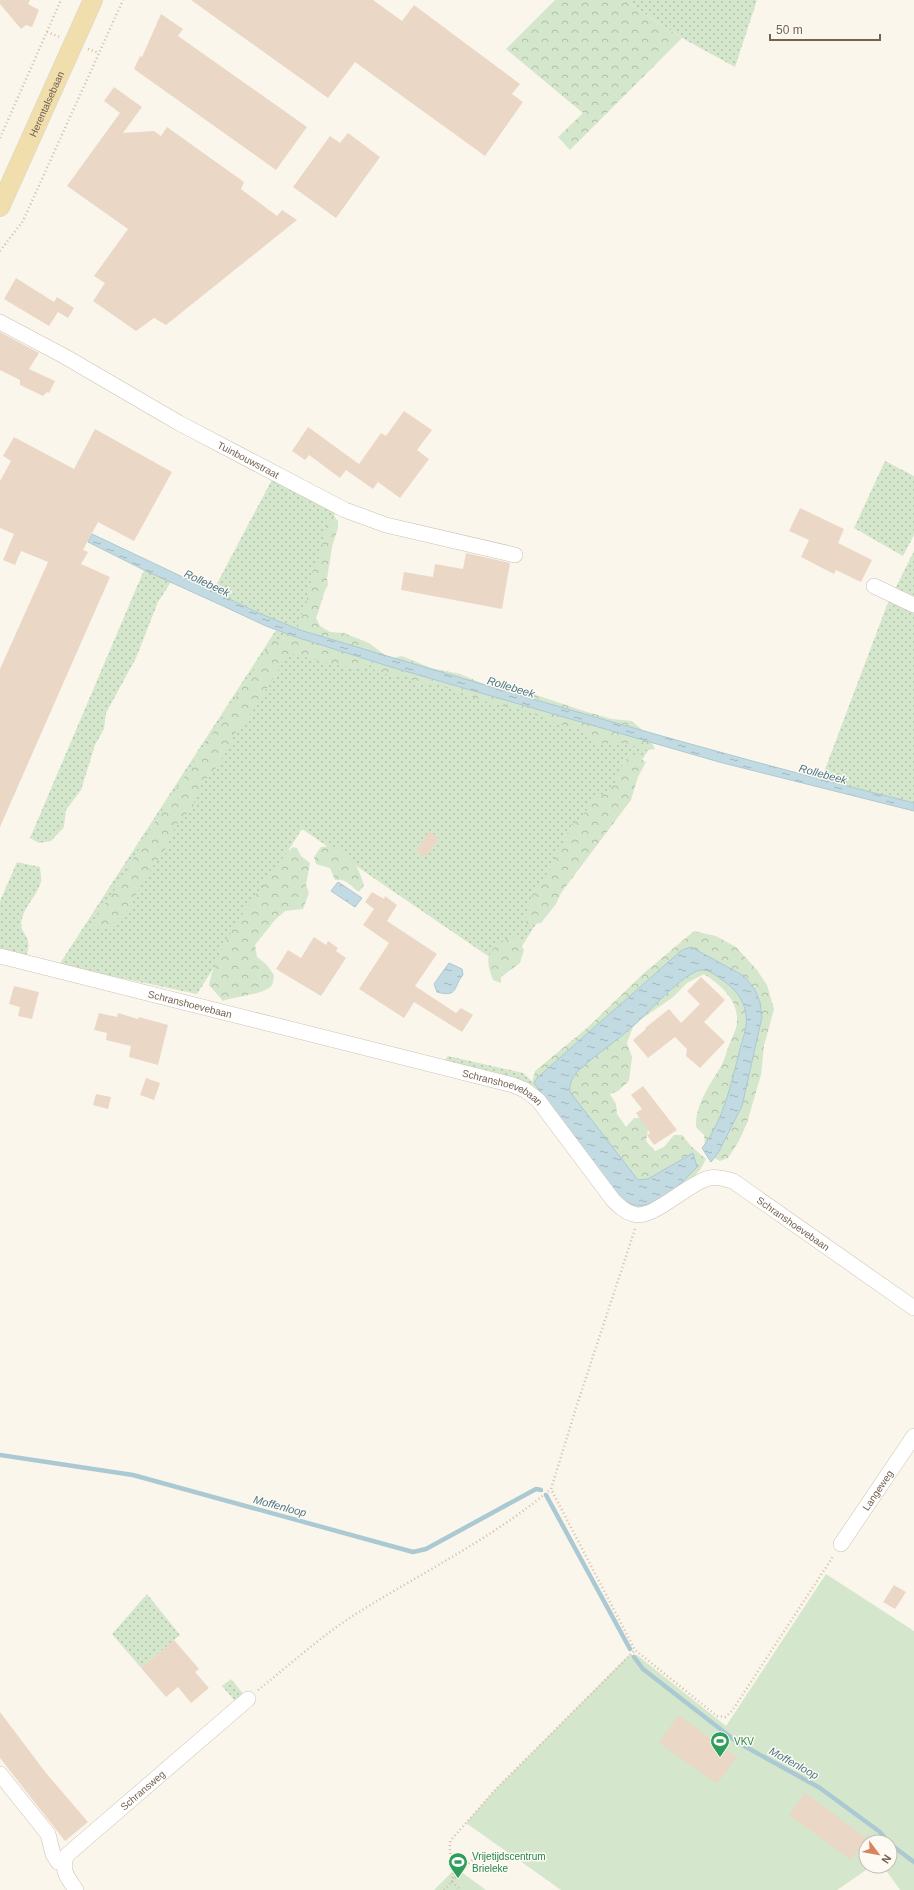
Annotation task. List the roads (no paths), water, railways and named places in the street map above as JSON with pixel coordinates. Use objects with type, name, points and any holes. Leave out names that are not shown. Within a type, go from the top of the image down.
[{"type":"main road","name":"Herentalsebaan","points":[[0,207],[93,0]]},
{"type":"street","name":"Tuinbouwstraat","points":[[0,322],[64,356],[178,423],[345,510],[386,525],[515,555]]},
{"type":"street","points":[[874,586],[914,605]]},
{"type":"street","name":"Schranshoevebaan","points":[[0,956],[513,1085],[525,1090],[538,1100],[620,1208],[634,1215],[640,1215],[662,1205],[709,1178],[721,1178],[733,1181],[914,1308]]},
{"type":"street","name":"Langeweg","points":[[841,1544],[914,1436]]},
{"type":"street","name":"Schransweg","points":[[63,1862],[73,1849],[248,1699]]},
{"type":"street","points":[[2,1780],[48,1834],[53,1854],[58,1862],[63,1862],[64,1871],[76,1890]]},
{"type":"water","points":[[92,534],[261,614],[300,630],[683,742],[914,803],[914,811],[719,762],[391,667],[296,637],[266,626],[144,570],[88,542]]},
{"type":"water","points":[[338,882],[362,898],[355,907],[331,891]]},
{"type":"water","points":[[691,947],[744,976],[755,990],[760,1002],[762,1017],[742,1106],[718,1153],[711,1162],[702,1148],[716,1126],[726,1101],[745,1032],[746,1018],[745,1009],[736,992],[729,985],[710,972],[701,970],[694,972],[676,985],[626,1032],[579,1070],[573,1077],[570,1085],[570,1092],[638,1180],[648,1179],[693,1153],[697,1167],[685,1180],[660,1199],[643,1205],[635,1205],[625,1201],[612,1190],[534,1083],[537,1078],[682,950]]},
{"type":"water","points":[[449,963],[462,969],[463,975],[452,992],[437,992],[434,984]]},
{"type":"waterway","name":"Moffenloop","points":[[0,1455],[133,1475],[413,1552],[426,1549],[536,1489],[541,1490]]},
{"type":"waterway","name":"Moffenloop","points":[[546,1495],[630,1649]]},
{"type":"waterway","name":"Moffenloop","points":[[634,1657],[643,1669],[737,1742],[820,1788],[882,1834]]},
{"type":"waterway","name":"Moffenloop","points":[[898,1850],[914,1862]]},
{"type":"place","name":"VKV","points":[[720,1758]]},
{"type":"place","name":"Vrijetijdscentrum Brieleke","points":[[458,1879]]},
{"type":"water label","name":"Rollebeek","points":[[207,583]]},
{"type":"water label","name":"Rollebeek","points":[[511,687]]},
{"type":"water label","name":"Rollebeek","points":[[823,774]]}]
